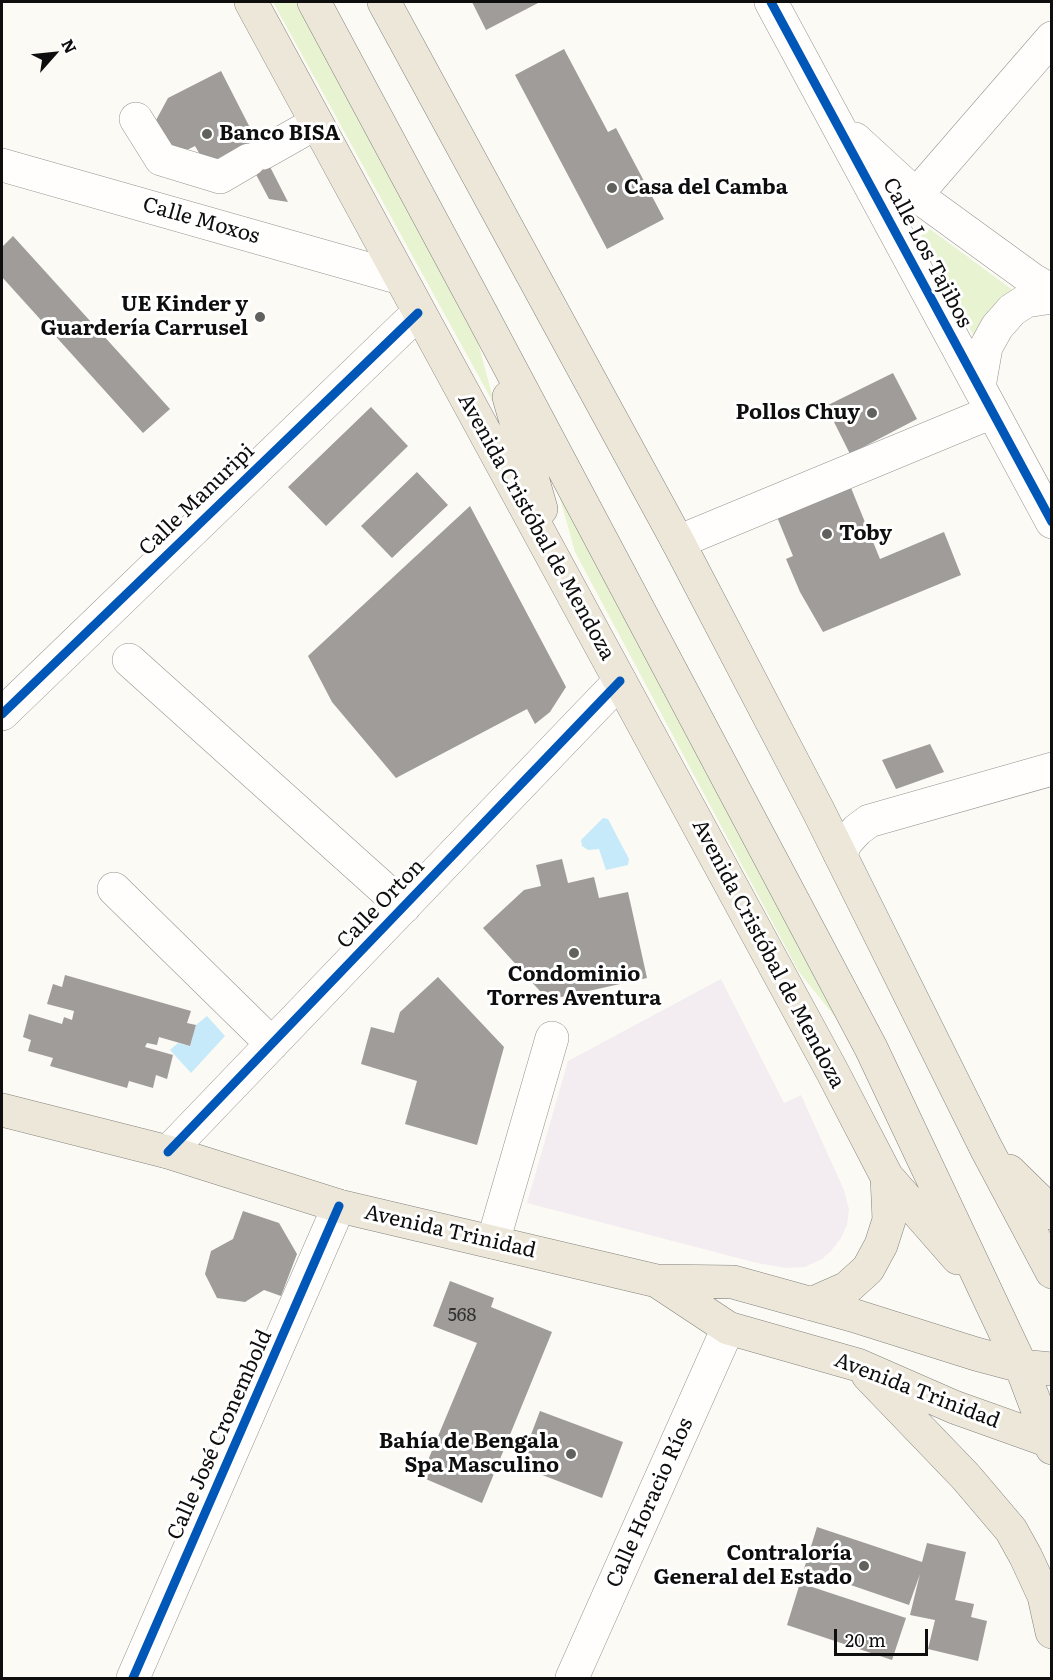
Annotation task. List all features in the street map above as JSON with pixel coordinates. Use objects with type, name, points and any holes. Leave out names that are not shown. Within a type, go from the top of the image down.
[{"type":"main road","name":"Avenida Cristóbal de Mendoza","points":[[251,2],[832,1071],[887,1177],[984,1288],[1036,1367],[1051,1444]]},
{"type":"main road","name":"Avenida Cristóbal de Mendoza","points":[[314,2],[871,1048],[984,1288]]},
{"type":"main road","points":[[384,2],[678,542],[818,810],[986,1148],[1052,1272]]},
{"type":"main road","points":[[481,313],[517,421],[554,559]]},
{"type":"main road","name":"Avenida Trinidad","points":[[2,1110],[168,1152],[339,1206],[657,1281],[733,1282],[976,1354],[1036,1367]]},
{"type":"main road","points":[[986,1148],[1052,1213]]},
{"type":"main road","points":[[811,1304],[847,1288],[868,1269],[881,1245],[889,1220],[887,1177]]},
{"type":"main road","name":"Avenida Trinidad","points":[[657,1281],[728,1328],[858,1365],[954,1407],[1051,1444]]},
{"type":"main road","points":[[858,1365],[966,1477],[1011,1530],[1044,1596],[1052,1632]]},
{"type":"street","name":"Calle Los Tajibos","points":[[771,2],[1052,522]]},
{"type":"street","points":[[916,195],[1052,38]]},
{"type":"street","points":[[136,119],[161,159],[219,177],[316,123]]},
{"type":"street","points":[[836,122],[916,195],[1033,280],[1052,291]]},
{"type":"street","name":"Calle Moxos","points":[[2,165],[400,278]]},
{"type":"street","name":"Calle Los Tajibos","points":[[986,400],[986,347],[998,327],[1012,309],[1026,301],[1052,297]]},
{"type":"street","name":"Calle Manuripi","points":[[2,714],[418,313]]},
{"type":"street","points":[[678,542],[986,400]]},
{"type":"street","points":[[129,660],[404,907]]},
{"type":"street","name":"Calle Orton","points":[[168,1152],[620,681]]},
{"type":"street","points":[[840,854],[847,841],[869,821],[1052,769]]},
{"type":"street","points":[[818,810],[850,816],[882,816]]},
{"type":"street","points":[[114,889],[272,1044]]},
{"type":"street","points":[[493,1242],[552,1038]]},
{"type":"street","name":"Calle José Cronembold","points":[[133,1678],[339,1206]]},
{"type":"street","name":"Calle Horacio Ríos","points":[[572,1678],[728,1328]]},
{"type":"shaded area","points":[[721,979],[784,1103],[801,1095],[844,1190],[849,1209],[847,1225],[841,1238],[822,1259],[805,1267],[786,1268],[757,1263],[527,1203],[568,1061]]},
{"type":"green space","points":[[273,2],[299,2],[471,316],[495,406]]},
{"type":"green space","points":[[930,229],[1014,291],[977,342],[921,236]]},
{"type":"green space","points":[[548,455],[845,1029],[799,972],[575,552]]},
{"type":"water","points":[[603,818],[608,819],[629,859],[628,865],[606,870],[599,849],[588,850],[582,846],[581,840]]},
{"type":"water","points":[[207,1016],[225,1036],[191,1073],[170,1050],[178,1043],[190,1046],[196,1025]]},
{"type":"building","points":[[472,2],[540,2],[486,30]]},
{"type":"building","points":[[564,49],[608,132],[616,128],[664,219],[607,249],[515,75]]},
{"type":"building","name":"Banco BISA","points":[[221,71],[288,202],[269,199],[241,146],[213,161],[202,158],[195,146],[173,157],[155,122],[168,98]]},
{"type":"building","points":[[13,236],[170,409],[143,433],[2,277],[2,247]]},
{"type":"building","name":"Pollos Chuy","points":[[893,373],[917,419],[850,454],[826,406]]},
{"type":"building","points":[[371,407],[408,446],[326,526],[288,487]]},
{"type":"building","points":[[417,472],[448,505],[392,558],[361,526]]},
{"type":"building","points":[[849,483],[880,559],[944,532],[961,575],[823,632],[800,592],[786,559],[793,556],[775,512]]},
{"type":"building","points":[[470,506],[566,687],[550,712],[535,724],[527,709],[396,778],[332,702],[308,656]]},
{"type":"building","points":[[930,744],[944,772],[896,789],[882,760]]},
{"type":"building","name":"Condominio Torres Aventura","points":[[562,859],[568,883],[594,877],[599,898],[628,892],[647,978],[548,1000],[483,928],[524,890],[541,886],[536,865]]},
{"type":"building","points":[[65,975],[191,1011],[187,1023],[196,1025],[190,1046],[159,1037],[157,1045],[147,1043],[145,1047],[173,1055],[167,1079],[156,1075],[153,1088],[129,1081],[127,1088],[50,1066],[53,1058],[28,1051],[31,1040],[23,1037],[29,1014],[62,1024],[64,1017],[72,1020],[74,1011],[47,1004],[53,984],[62,987]]},
{"type":"building","name":"Condominio Torres Aventura","points":[[438,977],[504,1047],[477,1145],[405,1124],[417,1081],[361,1064],[371,1027],[394,1033],[400,1012]]},
{"type":"building","points":[[243,1211],[279,1223],[297,1254],[281,1296],[264,1290],[245,1302],[217,1298],[205,1274],[211,1251],[233,1239]]},
{"type":"building","points":[[450,1281],[494,1298],[491,1307],[552,1332],[482,1503],[421,1477],[477,1343],[433,1326]]},
{"type":"building","name":"Bahía de Bengala Spa Masculino","points":[[540,1411],[623,1442],[602,1498],[519,1466]]},
{"type":"building","points":[[817,1527],[922,1562],[927,1543],[966,1552],[955,1600],[974,1604],[971,1617],[987,1621],[978,1661],[928,1649],[935,1620],[910,1615],[920,1574],[909,1605],[804,1569]]},
{"type":"building","name":"Contraloría General del Estado","points":[[800,1583],[906,1618],[892,1660],[787,1625]]},
{"type":"cycle path","points":[[771,2],[1052,522]]},
{"type":"cycle path","points":[[2,714],[418,313]]},
{"type":"cycle path","points":[[168,1152],[620,681]]},
{"type":"cycle path","points":[[133,1678],[339,1206]]},
{"type":"place","name":"Banco BISA","points":[[207,134]]},
{"type":"place","name":"Casa del Camba","points":[[612,188]]},
{"type":"place","name":"UE Kinder y Guardería Carrusel","points":[[260,317]]},
{"type":"place","name":"Pollos Chuy","points":[[872,413]]},
{"type":"place","name":"Toby","points":[[827,534]]},
{"type":"place","name":"Condominio Torres Aventura","points":[[574,953]]},
{"type":"place","name":"Bahía de Bengala Spa Masculino","points":[[571,1454]]},
{"type":"place","name":"Contraloría General del Estado","points":[[864,1566]]}]
